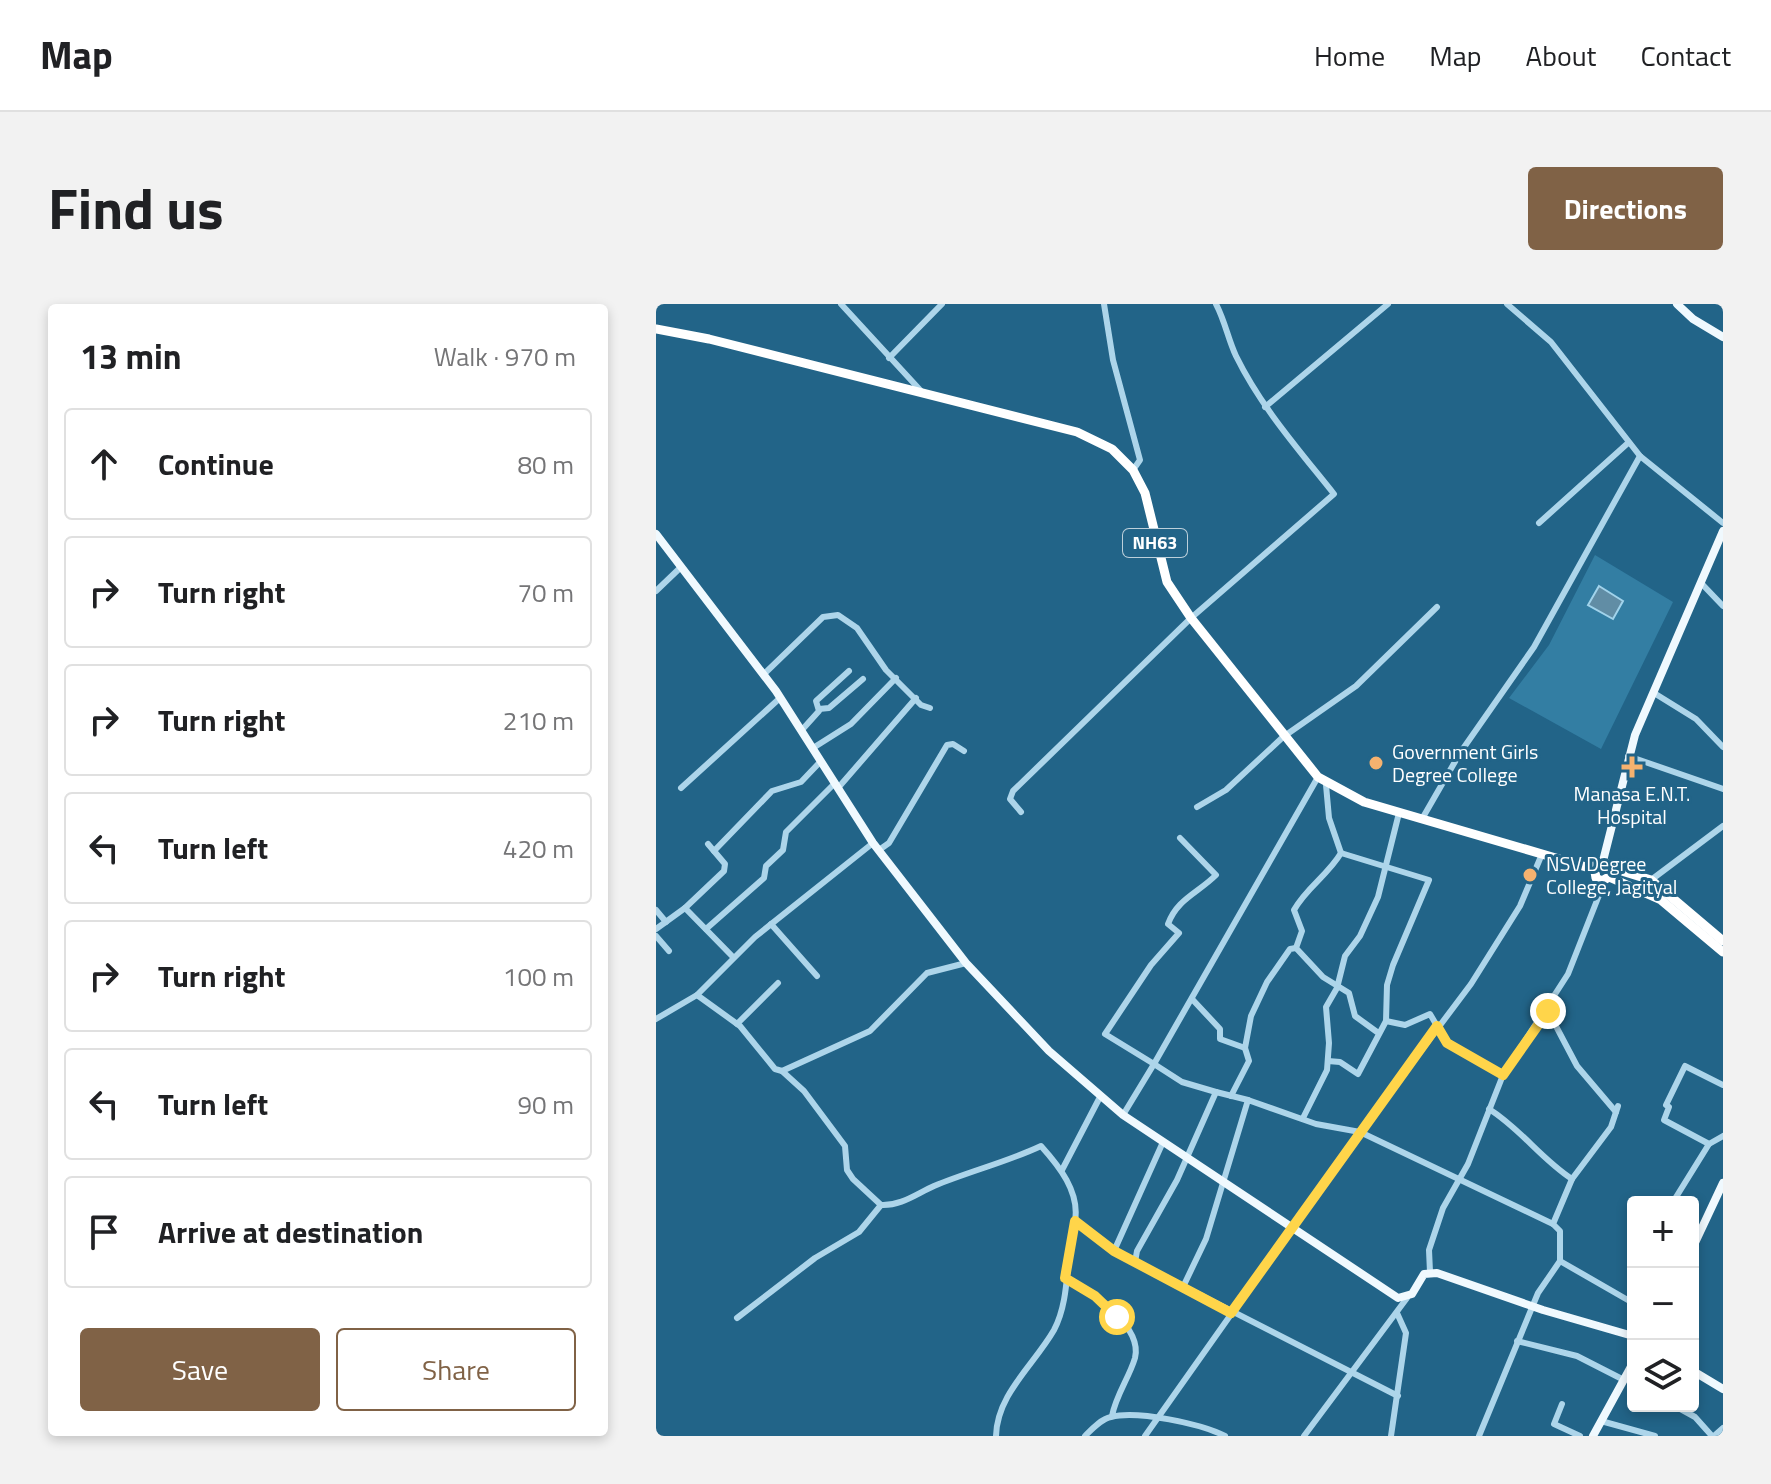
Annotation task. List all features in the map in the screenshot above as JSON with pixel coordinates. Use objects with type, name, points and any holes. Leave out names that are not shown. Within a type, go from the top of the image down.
[{"type":"highway","name":"NH63","points":[[656,329],[709,339],[1090,436],[1112,449],[1133,470],[1145,493],[1164,575],[1191,618],[1283,737],[1326,785],[1399,813],[1593,869],[1596,878],[1609,875],[1651,880],[1723,941]]},
{"type":"highway","name":"NH63","points":[[1603,861],[1609,875],[1647,891],[1683,916],[1723,952]]},
{"type":"highway","points":[[1593,869],[1603,861]]},
{"type":"main road","points":[[1677,304],[1693,319],[1723,337]]},
{"type":"main road","points":[[1603,861],[1628,756],[1723,531]]},
{"type":"main road","points":[[656,534],[780,698],[876,847],[966,963],[1049,1051],[1100,1097],[1398,1298],[1407,1298],[1430,1272],[1627,1334]]},
{"type":"main road","points":[[1699,1234],[1723,1183]]},
{"type":"main road","points":[[1699,1375],[1723,1389]]},
{"type":"main road","points":[[1593,1436],[1627,1381]]},
{"type":"street","points":[[841,304],[926,396]]},
{"type":"street","points":[[889,358],[942,304]]},
{"type":"street","points":[[1104,304],[1116,371],[1140,460],[1133,470]]},
{"type":"street","points":[[1021,812],[1010,799],[1013,791],[1191,618],[1334,494],[1265,407],[1235,355],[1227,326],[1216,304]]},
{"type":"street","points":[[1265,407],[1388,304]]},
{"type":"street","points":[[1507,304],[1551,342],[1640,456],[1723,523]]},
{"type":"street","points":[[1539,523],[1628,443]]},
{"type":"street","points":[[1422,819],[1460,753],[1534,647],[1640,456]]},
{"type":"street","points":[[656,591],[681,567]]},
{"type":"street","points":[[1701,583],[1723,606]]},
{"type":"street","points":[[1197,807],[1226,790],[1283,737],[1356,686],[1437,607]]},
{"type":"street","points":[[763,675],[829,614],[848,619],[886,670],[930,708]]},
{"type":"street","points":[[819,709],[816,701],[849,671]]},
{"type":"street","points":[[813,748],[851,724],[896,678]]},
{"type":"street","points":[[801,731],[819,709],[829,708],[863,679]]},
{"type":"street","points":[[1654,693],[1696,719],[1723,747]]},
{"type":"street","points":[[681,788],[780,698]]},
{"type":"street","points":[[706,929],[764,878],[766,866],[783,850],[786,832],[837,786],[916,698]]},
{"type":"street","points":[[656,1019],[697,995],[733,957],[771,924],[876,847],[889,843],[947,745],[953,744],[964,751]]},
{"type":"street","points":[[1628,756],[1723,789]]},
{"type":"street","points":[[714,851],[772,791],[801,782],[821,761]]},
{"type":"street","points":[[1123,1115],[1318,777]]},
{"type":"street","points":[[1326,785],[1329,818],[1341,853]]},
{"type":"street","points":[[1303,1118],[1327,1070],[1326,1007],[1337,988],[1345,956],[1360,936],[1386,867],[1399,813]]},
{"type":"street","points":[[1647,891],[1651,880],[1723,826]]},
{"type":"street","points":[[1180,838],[1216,875],[1203,888],[1183,898],[1168,924],[1179,933],[1176,940],[1151,965],[1105,1034],[1182,1082],[1360,1132],[1553,1224],[1560,1231],[1560,1261],[1532,1306],[1479,1436]]},
{"type":"street","points":[[656,929],[685,908],[724,871],[725,864],[708,844]]},
{"type":"street","points":[[1328,1061],[1340,1062],[1358,1074],[1377,1032],[1386,1021],[1387,985],[1393,965],[1429,880],[1341,853]]},
{"type":"street","points":[[1296,948],[1302,931],[1294,910],[1301,896],[1320,882],[1341,853]]},
{"type":"street","points":[[1145,1436],[1360,1132],[1471,984],[1520,906],[1542,854]]},
{"type":"street","points":[[1430,1272],[1429,1250],[1443,1208],[1461,1180],[1503,1075],[1548,1011],[1580,950],[1609,875]]},
{"type":"street","points":[[685,908],[733,957]]},
{"type":"street","points":[[656,910],[666,922]]},
{"type":"street","points":[[771,924],[817,976]]},
{"type":"street","points":[[656,936],[669,951]]},
{"type":"street","points":[[1296,948],[1337,988],[1349,993],[1355,1016],[1377,1032]]},
{"type":"street","points":[[1231,1096],[1249,1061],[1245,1048],[1260,996],[1281,960],[1290,949],[1296,948]]},
{"type":"street","points":[[782,1071],[870,1031],[927,973],[966,963]]},
{"type":"street","points":[[737,1024],[778,983]]},
{"type":"street","points":[[697,995],[737,1024],[775,1069],[798,1084],[845,1146],[847,1170],[853,1179],[881,1205]]},
{"type":"street","points":[[1192,999],[1220,1029],[1220,1039],[1245,1048]]},
{"type":"street","points":[[1548,1011],[1577,1066],[1617,1109],[1611,1127],[1572,1179],[1553,1224]]},
{"type":"street","points":[[1386,1021],[1405,1025],[1430,1014],[1447,1043],[1503,1075]]},
{"type":"street","points":[[1709,1144],[1664,1120],[1669,1107],[1666,1105],[1685,1066],[1723,1085]]},
{"type":"street","points":[[1135,1262],[1137,1251],[1188,1157],[1216,1092]]},
{"type":"street","points":[[1062,1170],[1100,1097]]},
{"type":"street","points":[[1183,1287],[1197,1263],[1248,1100]]},
{"type":"street","points":[[1489,1109],[1506,1120],[1542,1160],[1572,1179]]},
{"type":"street","points":[[1677,1196],[1709,1144],[1723,1136]]},
{"type":"street","points":[[1114,1251],[1163,1142]]},
{"type":"street","points":[[737,1318],[815,1258],[859,1232],[881,1205],[900,1203],[935,1186],[1018,1158],[1041,1146],[1062,1170],[1073,1199],[1075,1221],[1059,1318],[1023,1378],[1008,1394],[997,1418],[996,1436]]},
{"type":"street","points":[[1075,1221],[1114,1251],[1398,1396]]},
{"type":"street","points":[[1560,1261],[1627,1299]]},
{"type":"street","points":[[1065,1278],[1103,1303],[1127,1326],[1136,1342],[1134,1359],[1112,1416],[1085,1436]]},
{"type":"street","points":[[1304,1436],[1407,1298]]},
{"type":"street","points":[[1391,1436],[1406,1333],[1397,1313]]},
{"type":"street","points":[[1517,1341],[1577,1356],[1627,1381]]},
{"type":"street","points":[[1562,1404],[1554,1424],[1580,1436]]},
{"type":"street","points":[[1686,1412],[1713,1436],[1723,1428]]},
{"type":"street","points":[[1112,1416],[1200,1426],[1225,1436]]},
{"type":"street","points":[[1601,1421],[1655,1436]]},
{"type":"shaded area","points":[[1595,555],[1673,602],[1601,749],[1509,698],[1549,645]]},
{"type":"shaded area","points":[[1599,586],[1623,601],[1613,619],[1588,605]]},
{"type":"place","name":"Government Girls Degree College","points":[[1376,763]]},
{"type":"place","name":"Manasa E.N.T. Hospital","points":[[1632,767]]},
{"type":"place","name":"NSV Degree College, Jagityal","points":[[1530,875]]},
{"type":"route","points":[[1117,1317],[1095,1296],[1065,1278],[1075,1221],[1114,1251],[1231,1313],[1437,1026],[1447,1043],[1503,1075],[1519,1047],[1548,1011]]}]
